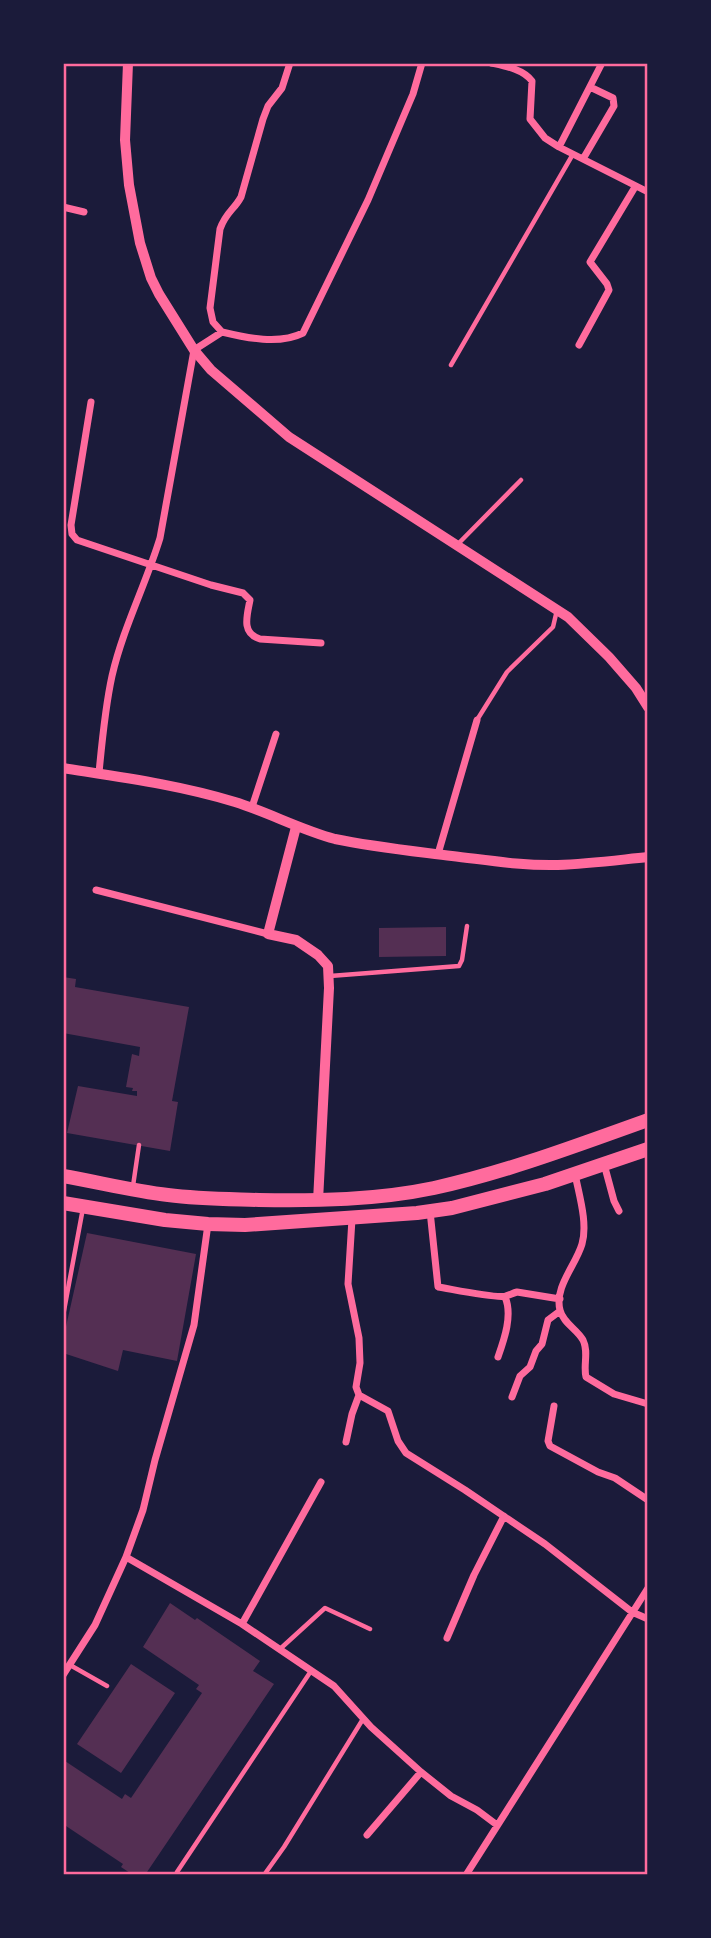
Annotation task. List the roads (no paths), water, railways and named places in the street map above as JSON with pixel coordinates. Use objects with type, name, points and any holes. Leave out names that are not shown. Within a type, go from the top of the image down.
[{"type":"main road","points":[[63,1176],[168,1195],[210,1199],[318,1201],[395,1194],[460,1182],[548,1156],[648,1120]]},
{"type":"main road","points":[[63,1203],[165,1220],[208,1224],[245,1225],[352,1219],[453,1208],[575,1174],[648,1149]]},
{"type":"main road","points":[[208,1224],[210,1199]]},
{"type":"street","points":[[128,63],[125,140],[129,185],[140,243],[159,294],[194,350],[211,370],[289,437],[568,617],[609,657],[636,688],[648,707]]},
{"type":"street","points":[[222,332],[214,321],[210,308],[220,229],[225,216],[240,197],[262,118],[282,88],[290,63]]},
{"type":"street","points":[[99,773],[112,675],[160,538],[194,350],[222,332],[282,340],[303,333],[368,200],[413,94],[422,63]]},
{"type":"street","points":[[491,63],[514,66],[529,76],[530,119],[545,138],[648,192]]},
{"type":"street","points":[[559,147],[602,63]]},
{"type":"street","points":[[583,159],[614,106],[613,98],[590,87]]},
{"type":"street","points":[[579,345],[609,290],[590,261],[635,187]]},
{"type":"street","points":[[63,207],[83,212]]},
{"type":"street","points":[[92,402],[72,514],[72,534],[77,540],[211,585],[243,593],[250,600],[246,623],[252,637],[321,643]]},
{"type":"street","points":[[63,510],[72,514]]},
{"type":"street","points":[[438,854],[477,720]]},
{"type":"street","points":[[252,807],[276,734]]},
{"type":"street","points":[[63,768],[190,791],[252,807],[296,827],[336,839],[514,863],[555,865],[648,857]]},
{"type":"street","points":[[268,934],[296,827]]},
{"type":"street","points":[[96,890],[296,940],[318,955],[328,966],[318,1201]]},
{"type":"street","points":[[604,1164],[619,1211]]},
{"type":"street","points":[[575,1174],[583,1219],[583,1242],[559,1299],[560,1311],[565,1321],[582,1338],[585,1346],[586,1377],[614,1394],[648,1404]]},
{"type":"street","points":[[430,1211],[438,1287],[505,1297],[517,1292],[559,1299]]},
{"type":"street","points":[[352,1219],[348,1284],[360,1345],[356,1387],[359,1395],[388,1411],[398,1441],[406,1453],[505,1516],[632,1612],[648,1619]]},
{"type":"street","points":[[63,1675],[95,1625],[126,1557],[143,1510],[194,1325],[208,1224]]},
{"type":"street","points":[[498,1357],[505,1331],[508,1303],[505,1297]]},
{"type":"street","points":[[512,1397],[520,1376],[530,1367],[542,1344],[548,1320],[560,1311]]},
{"type":"street","points":[[346,1442],[359,1395]]},
{"type":"street","points":[[554,1406],[548,1441],[550,1446],[598,1472],[615,1478],[648,1500]]},
{"type":"street","points":[[242,1624],[321,1482]]},
{"type":"street","points":[[447,1638],[474,1575],[505,1516]]},
{"type":"street","points":[[126,1557],[242,1624],[334,1686],[363,1719],[421,1772],[451,1796],[497,1825]]},
{"type":"street","points":[[470,1874],[497,1825],[648,1587]]},
{"type":"street","points":[[367,1835],[421,1772]]},
{"type":"lane","points":[[451,365],[573,154]]},
{"type":"lane","points":[[457,545],[522,480]]},
{"type":"lane","points":[[477,720],[507,672],[553,627],[557,610]]},
{"type":"lane","points":[[328,977],[458,966],[463,961],[467,926]]},
{"type":"lane","points":[[133,1189],[139,1145]]},
{"type":"lane","points":[[63,1316],[83,1207]]},
{"type":"lane","points":[[279,1649],[325,1608],[370,1629]]},
{"type":"lane","points":[[69,1665],[107,1686]]},
{"type":"lane","points":[[177,1872],[311,1671]]},
{"type":"lane","points":[[264,1875],[363,1719]]}]
